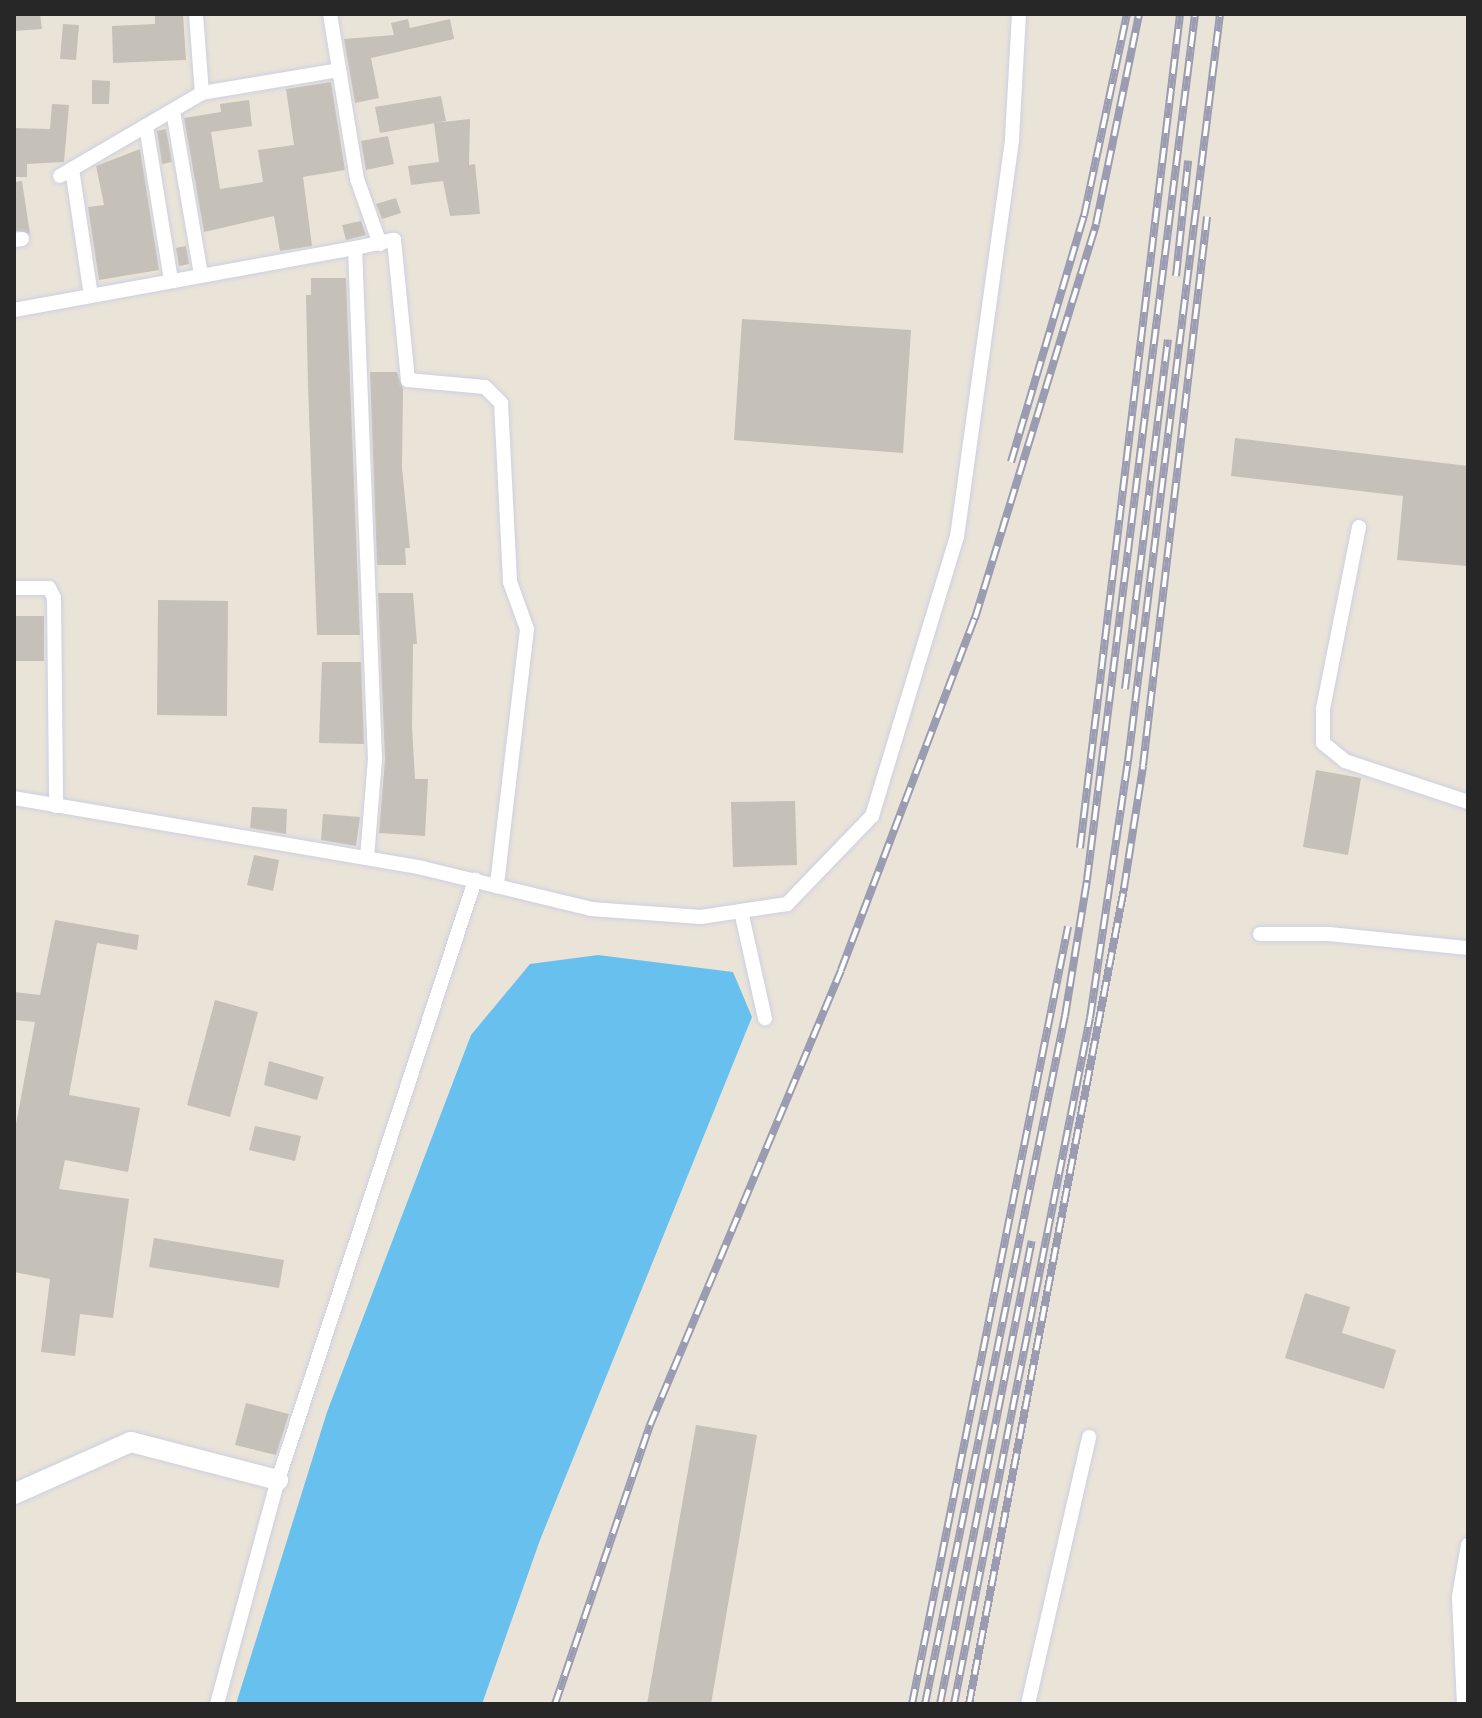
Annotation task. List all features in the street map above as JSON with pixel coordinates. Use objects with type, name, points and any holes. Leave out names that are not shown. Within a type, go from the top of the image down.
[{"type":"street","points":[[196,14],[202,93]]},
{"type":"street","points":[[330,14],[357,179],[380,244]]},
{"type":"street","points":[[14,798],[367,858],[475,880],[591,909],[701,917],[787,904],[872,816],[957,537],[1012,139],[1019,14]]},
{"type":"street","points":[[91,296],[66,173],[202,93],[339,70]]},
{"type":"street","points":[[173,111],[201,274]]},
{"type":"street","points":[[146,126],[171,281]]},
{"type":"street","points":[[14,310],[394,240],[408,380],[485,387],[501,403],[510,582],[527,629],[497,886]]},
{"type":"street","points":[[355,248],[375,759],[367,858]]},
{"type":"street","points":[[1359,527],[1323,708],[1323,743],[1345,761],[1468,802]]},
{"type":"street","points":[[14,588],[49,588],[54,598],[56,806]]},
{"type":"street","points":[[217,1704],[278,1480],[475,880]]},
{"type":"street","points":[[741,911],[765,1018]]},
{"type":"street","points":[[1260,934],[1329,934],[1468,948]]},
{"type":"street","points":[[1028,1704],[1089,1437]]},
{"type":"street","points":[[14,1494],[131,1442],[278,1480]]},
{"type":"street","points":[[1464,1704],[1459,1596],[1468,1545]]},
{"type":"water","points":[[598,955],[733,972],[752,1017],[540,1540],[482,1704],[236,1704],[327,1412],[471,1035],[530,964]]},
{"type":"building","points":[[14,14],[40,14],[42,29],[14,31]]},
{"type":"building","points":[[155,14],[183,14],[186,60],[113,63],[112,26],[155,24]]},
{"type":"building","points":[[408,19],[410,28],[450,19],[454,39],[371,58],[379,98],[355,103],[344,39],[394,35],[391,23]]},
{"type":"building","points":[[63,24],[79,25],[76,60],[60,59]]},
{"type":"building","points":[[92,80],[110,81],[109,104],[92,104]]},
{"type":"building","points":[[331,82],[345,170],[303,177],[312,246],[280,251],[274,216],[204,232],[184,118],[221,112],[220,104],[249,100],[252,126],[211,132],[220,189],[263,182],[258,150],[294,145],[286,89]]},
{"type":"building","points":[[441,96],[446,121],[380,133],[375,107]]},
{"type":"building","points":[[52,104],[69,105],[64,162],[27,164],[27,177],[14,177],[14,128],[50,129]]},
{"type":"building","points":[[470,119],[469,165],[475,164],[480,214],[450,216],[443,181],[411,185],[408,166],[439,162],[434,123]]},
{"type":"building","points":[[166,129],[172,162],[162,164],[157,131]]},
{"type":"building","points":[[388,136],[394,164],[366,170],[361,141]]},
{"type":"building","points":[[140,149],[159,270],[99,280],[88,207],[104,205],[96,166]]},
{"type":"building","points":[[22,181],[30,234],[14,230],[14,182]]},
{"type":"building","points":[[396,198],[401,213],[382,219],[376,204]]},
{"type":"building","points":[[361,221],[366,235],[346,240],[342,225]]},
{"type":"building","points":[[186,246],[189,264],[179,266],[176,248]]},
{"type":"building","points":[[311,278],[346,278],[360,635],[317,635],[306,295],[311,295]]},
{"type":"building","points":[[742,319],[911,330],[903,453],[734,440]]},
{"type":"building","points":[[370,372],[397,372],[403,389],[402,468],[410,548],[405,548],[406,565],[377,565]]},
{"type":"building","points":[[1235,438],[1468,466],[1468,566],[1397,560],[1403,496],[1231,476]]},
{"type":"building","points":[[378,593],[413,593],[417,644],[413,644],[412,726],[415,779],[428,779],[425,836],[379,833],[385,759]]},
{"type":"building","points":[[158,600],[228,601],[227,716],[157,715]]},
{"type":"building","points":[[14,616],[44,616],[44,661],[14,661]]},
{"type":"building","points":[[322,662],[361,662],[364,744],[319,743]]},
{"type":"building","points":[[1316,770],[1361,778],[1348,855],[1303,847]]},
{"type":"building","points":[[795,801],[797,865],[733,867],[731,802]]},
{"type":"building","points":[[252,807],[287,809],[286,834],[250,828]]},
{"type":"building","points":[[323,814],[360,817],[356,846],[321,840]]},
{"type":"building","points":[[254,855],[279,860],[273,891],[247,885]]},
{"type":"building","points":[[55,920],[139,935],[137,950],[97,943],[69,1095],[140,1108],[128,1172],[65,1160],[59,1189],[129,1199],[113,1318],[80,1314],[75,1356],[41,1352],[50,1279],[14,1272],[14,1135],[35,1022],[14,1020],[14,992],[40,995]]},
{"type":"building","points":[[215,1000],[258,1012],[230,1117],[187,1105]]},
{"type":"building","points":[[269,1061],[324,1077],[317,1100],[264,1085]]},
{"type":"building","points":[[255,1126],[301,1136],[295,1161],[249,1150]]},
{"type":"building","points":[[154,1238],[284,1260],[279,1288],[149,1267]]},
{"type":"building","points":[[1305,1293],[1350,1307],[1342,1333],[1396,1350],[1384,1389],[1285,1358]]},
{"type":"building","points":[[246,1403],[289,1414],[276,1455],[235,1445]]},
{"type":"building","points":[[696,1425],[757,1435],[711,1704],[647,1704]]},
{"type":"railway","points":[[1011,462],[1084,216],[1127,14]]},
{"type":"railway","points":[[555,1704],[650,1425],[841,970],[975,618],[1096,224],[1139,14]]},
{"type":"railway","points":[[1080,848],[1180,14]]},
{"type":"railway","points":[[925,1704],[1065,1016],[1087,880],[1195,14]]},
{"type":"railway","points":[[954,1704],[1090,1018],[1128,761],[1220,14]]},
{"type":"railway","points":[[1176,276],[1188,161]]},
{"type":"railway","points":[[969,1704],[1124,888],[1143,766],[1207,217]]},
{"type":"railway","points":[[1125,689],[1168,340]]},
{"type":"railway","points":[[912,1704],[1068,927]]},
{"type":"railway","points":[[940,1704],[1032,1241]]}]
